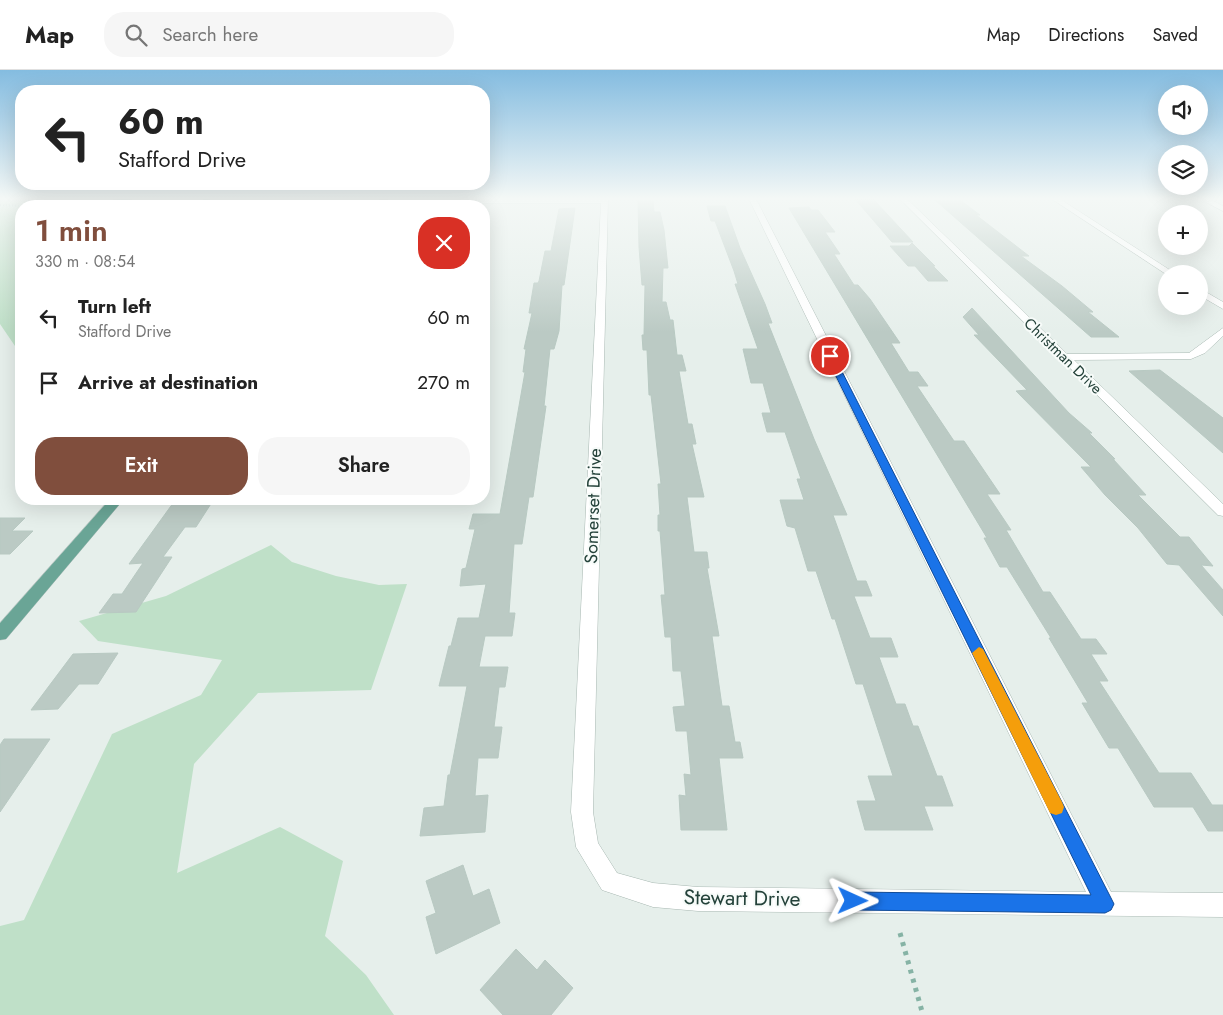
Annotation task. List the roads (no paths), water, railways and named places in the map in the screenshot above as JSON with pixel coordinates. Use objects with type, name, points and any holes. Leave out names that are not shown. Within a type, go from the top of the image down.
[{"type":"main road","points":[[0,634],[112,505]]},
{"type":"street","name":"Somerset Drive","points":[[582,812],[603,243]]},
{"type":"street","points":[[774,243],[1105,904]]},
{"type":"street","name":"Christman Drive","points":[[947,243],[1223,512]]},
{"type":"street","points":[[1123,243],[1158,265]]},
{"type":"street","points":[[1208,297],[1223,306]]},
{"type":"street","points":[[1064,357],[1191,356],[1201,351],[1223,331]]},
{"type":"street","name":"Stewart Drive","points":[[582,812],[587,847],[610,882],[653,895],[698,899],[1223,905]]}]
